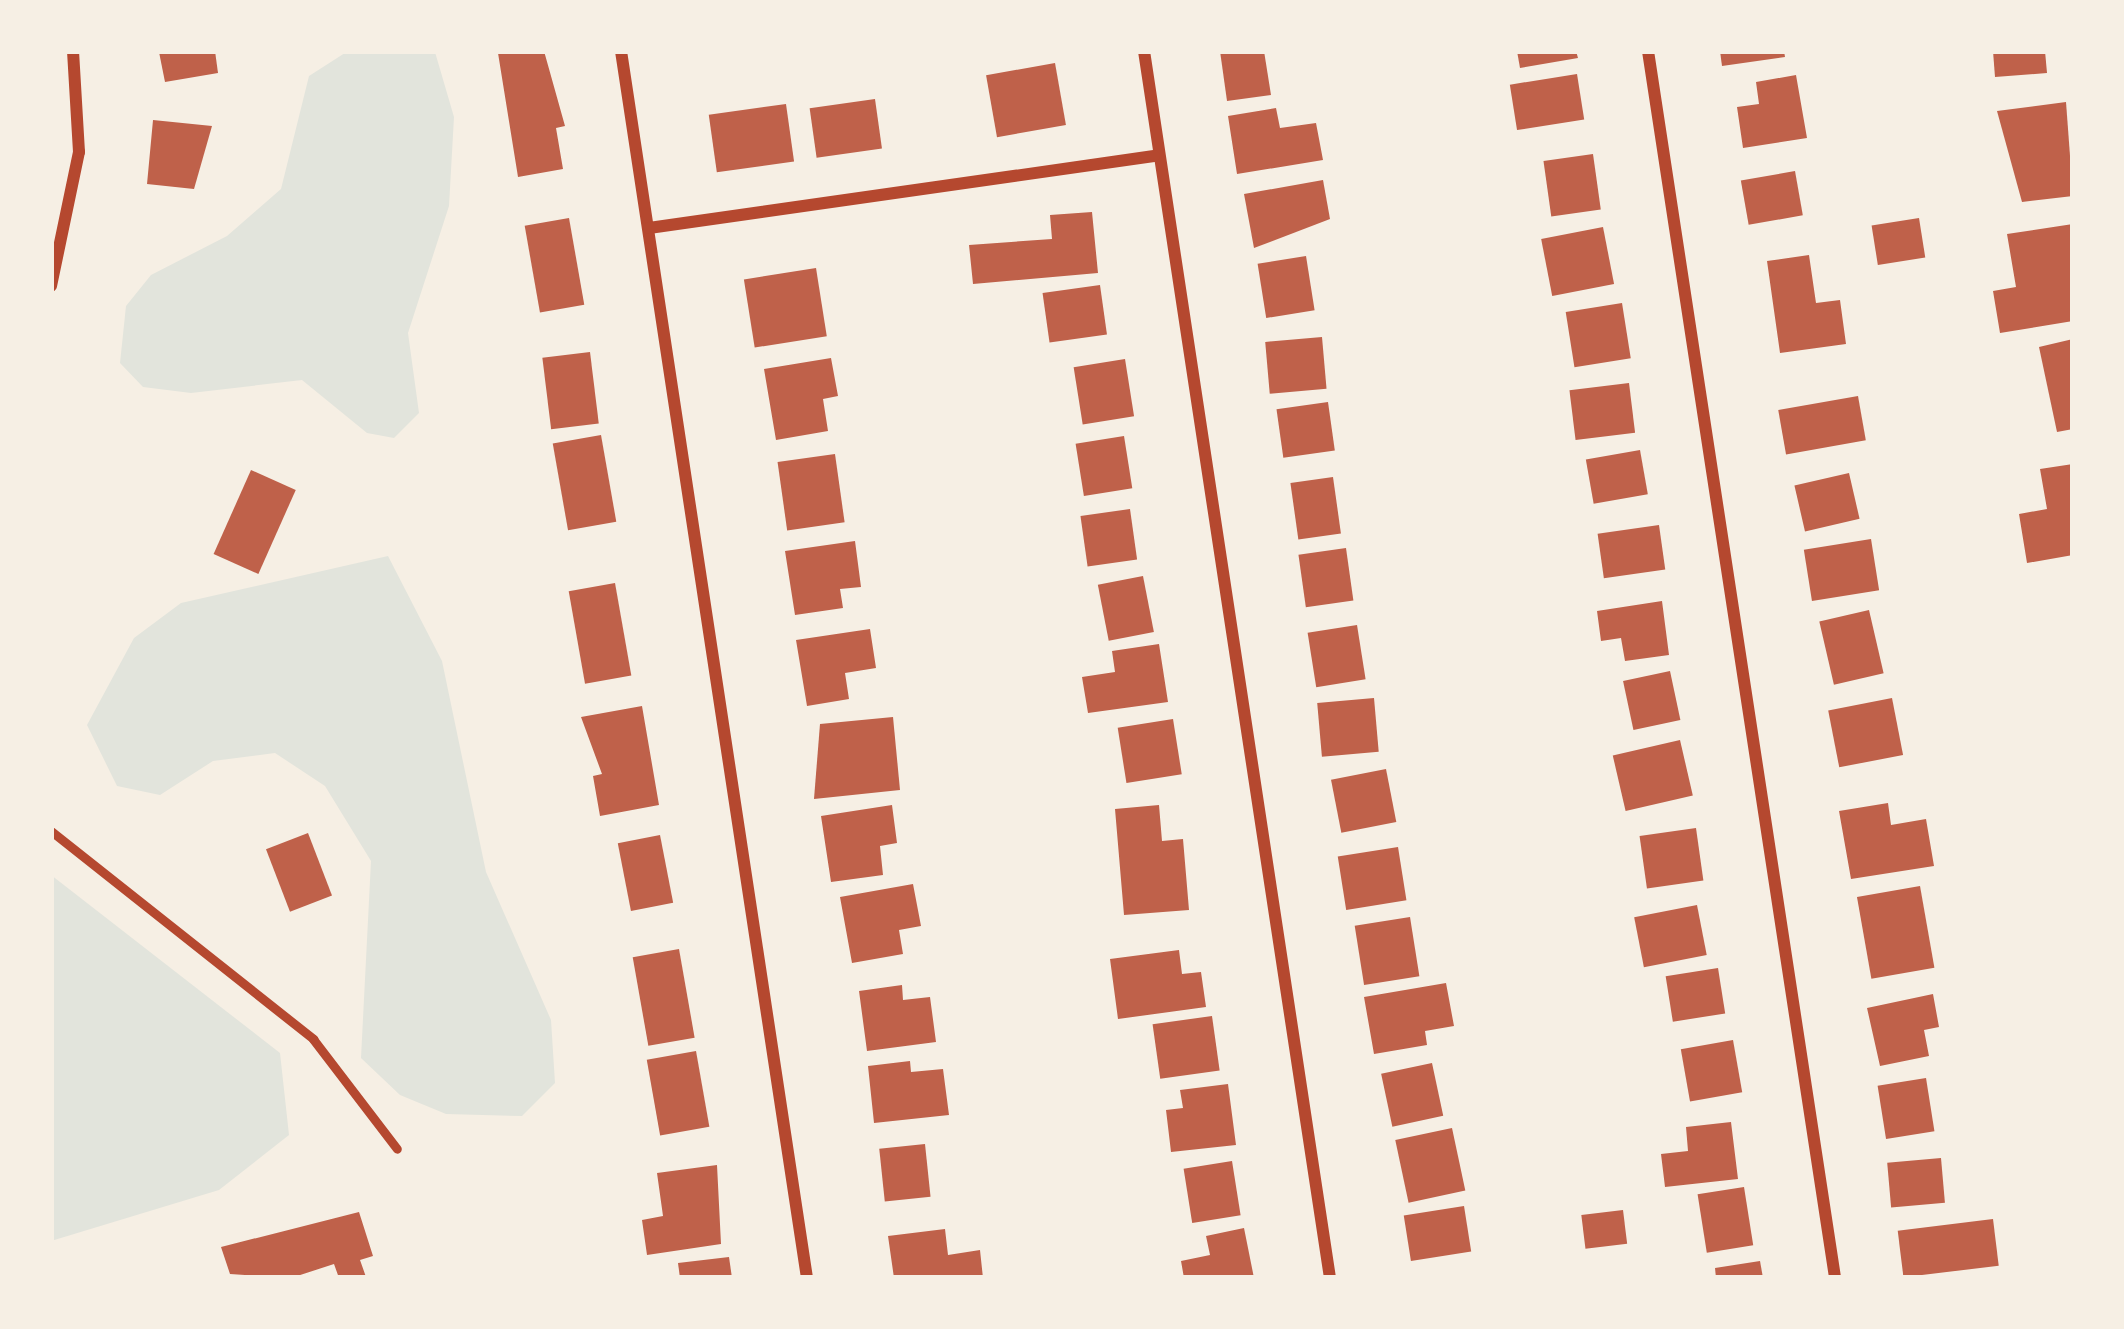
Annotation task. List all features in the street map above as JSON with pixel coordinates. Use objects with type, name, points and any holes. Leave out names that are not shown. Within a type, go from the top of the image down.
[{"type":"street","points":[[51,286],[79,152],[73,51]]},
{"type":"street","points":[[621,51],[806,1278]]},
{"type":"street","points":[[1144,51],[1154,156],[1330,1278]]},
{"type":"street","points":[[1648,51],[1835,1278]]},
{"type":"street","points":[[649,227],[1154,156]]},
{"type":"lane","points":[[51,830],[314,1039],[397,1149]]},
{"type":"shaded area","points":[[348,51],[435,52],[454,117],[449,206],[408,333],[419,413],[394,438],[367,433],[302,380],[191,393],[143,387],[120,363],[126,306],[151,275],[227,236],[281,189],[309,76]]},
{"type":"shaded area","points":[[388,556],[442,661],[486,872],[551,1020],[555,1083],[522,1116],[446,1114],[400,1095],[361,1058],[371,861],[325,786],[275,753],[213,761],[160,795],[117,786],[87,725],[134,638],[181,603]]},
{"type":"shaded area","points":[[51,875],[280,1053],[289,1135],[219,1190],[51,1241]]},
{"type":"building","points":[[215,51],[218,73],[165,82],[159,52]]},
{"type":"building","points":[[544,51],[565,126],[556,128],[563,169],[518,177],[498,53]]},
{"type":"building","points":[[1220,51],[1264,51],[1271,95],[1227,101]]},
{"type":"building","points":[[1517,51],[1576,51],[1578,58],[1520,68]]},
{"type":"building","points":[[1720,51],[1784,51],[1785,57],[1722,66]]},
{"type":"building","points":[[1993,51],[2045,51],[2047,73],[1995,77]]},
{"type":"building","points":[[1055,63],[1066,125],[997,137],[986,75]]},
{"type":"building","points":[[1577,74],[1584,119],[1517,130],[1510,85]]},
{"type":"building","points":[[1796,75],[1807,138],[1743,148],[1737,107],[1759,104],[1756,82]]},
{"type":"building","points":[[875,99],[882,149],[817,158],[810,108]]},
{"type":"building","points":[[2066,102],[2073,196],[2022,202],[1997,111]]},
{"type":"building","points":[[786,104],[794,161],[717,172],[709,115]]},
{"type":"building","points":[[1276,108],[1280,128],[1316,123],[1323,160],[1237,174],[1228,116]]},
{"type":"building","points":[[153,120],[212,126],[194,189],[147,184]]},
{"type":"building","points":[[1593,154],[1601,209],[1551,216],[1543,161]]},
{"type":"building","points":[[1795,171],[1803,215],[1749,225],[1741,181]]},
{"type":"building","points":[[1323,180],[1330,219],[1254,248],[1244,194]]},
{"type":"building","points":[[1092,212],[1098,273],[973,284],[969,245],[1052,239],[1050,215]]},
{"type":"building","points":[[569,218],[584,305],[540,312],[525,226]]},
{"type":"building","points":[[1919,218],[1925,258],[1878,265],[1872,226]]},
{"type":"building","points":[[2073,224],[2073,321],[2000,333],[1993,291],[2016,287],[2007,234]]},
{"type":"building","points":[[1603,227],[1614,284],[1552,296],[1541,239]]},
{"type":"building","points":[[1809,255],[1816,303],[1840,300],[1846,344],[1780,353],[1767,261]]},
{"type":"building","points":[[1306,256],[1315,310],[1266,318],[1258,264]]},
{"type":"building","points":[[816,268],[827,336],[755,348],[744,279]]},
{"type":"building","points":[[1100,285],[1107,335],[1050,343],[1043,293]]},
{"type":"building","points":[[1622,303],[1631,358],[1574,367],[1566,312]]},
{"type":"building","points":[[1322,337],[1327,389],[1270,394],[1265,342]]},
{"type":"building","points":[[2073,339],[2073,429],[2057,432],[2039,347]]},
{"type":"building","points":[[590,352],[599,423],[551,429],[542,358]]},
{"type":"building","points":[[831,358],[838,396],[823,399],[828,431],[776,440],[764,369]]},
{"type":"building","points":[[1125,359],[1134,416],[1083,424],[1074,367]]},
{"type":"building","points":[[1629,383],[1635,433],[1576,440],[1569,390]]},
{"type":"building","points":[[1858,396],[1866,440],[1786,454],[1778,410]]},
{"type":"building","points":[[1328,402],[1335,451],[1283,458],[1277,409]]},
{"type":"building","points":[[601,435],[616,522],[568,530],[553,444]]},
{"type":"building","points":[[1124,436],[1132,488],[1084,496],[1076,444]]},
{"type":"building","points":[[1640,450],[1648,494],[1594,504],[1586,460]]},
{"type":"building","points":[[835,454],[845,522],[787,530],[778,462]]},
{"type":"building","points":[[2073,464],[2073,555],[2027,563],[2019,514],[2047,509],[2040,469]]},
{"type":"building","points":[[251,470],[296,490],[258,574],[214,554]]},
{"type":"building","points":[[1849,473],[1860,519],[1805,531],[1794,486]]},
{"type":"building","points":[[1333,477],[1341,533],[1298,539],[1290,483]]},
{"type":"building","points":[[1130,509],[1137,560],[1088,566],[1080,516]]},
{"type":"building","points":[[1659,525],[1665,570],[1604,578],[1598,534]]},
{"type":"building","points":[[1871,539],[1879,590],[1812,601],[1804,550]]},
{"type":"building","points":[[855,541],[861,587],[840,589],[843,608],[795,615],[785,551]]},
{"type":"building","points":[[1346,548],[1353,600],[1306,607],[1298,555]]},
{"type":"building","points":[[1143,576],[1154,632],[1109,641],[1098,585]]},
{"type":"building","points":[[615,583],[631,676],[585,684],[569,591]]},
{"type":"building","points":[[1662,601],[1669,655],[1625,661],[1621,638],[1601,641],[1597,611]]},
{"type":"building","points":[[1869,610],[1884,673],[1834,685],[1819,621]]},
{"type":"building","points":[[1357,625],[1366,679],[1316,687],[1308,633]]},
{"type":"building","points":[[870,629],[876,668],[845,673],[849,699],[807,706],[796,640]]},
{"type":"building","points":[[1159,644],[1168,702],[1088,713],[1082,677],[1115,672],[1112,651]]},
{"type":"building","points":[[1670,671],[1680,720],[1633,730],[1623,681]]},
{"type":"building","points":[[1374,698],[1379,752],[1322,757],[1317,703]]},
{"type":"building","points":[[1892,698],[1903,755],[1839,767],[1828,710]]},
{"type":"building","points":[[642,706],[659,805],[600,816],[593,776],[602,774],[581,717]]},
{"type":"building","points":[[893,717],[900,790],[814,799],[820,724]]},
{"type":"building","points":[[1173,719],[1182,774],[1126,783],[1118,728]]},
{"type":"building","points":[[1680,740],[1693,796],[1626,811],[1613,756]]},
{"type":"building","points":[[1386,769],[1396,822],[1341,833],[1331,780]]},
{"type":"building","points":[[1888,803],[1891,825],[1926,819],[1934,866],[1851,879],[1839,811]]},
{"type":"building","points":[[892,805],[897,843],[880,846],[883,875],[831,882],[821,816]]},
{"type":"building","points":[[1159,805],[1162,841],[1183,839],[1189,910],[1124,915],[1115,809]]},
{"type":"building","points":[[1696,828],[1703,880],[1647,888],[1640,836]]},
{"type":"building","points":[[308,833],[332,896],[290,912],[266,849]]},
{"type":"building","points":[[660,835],[673,903],[631,911],[618,843]]},
{"type":"building","points":[[1398,847],[1406,900],[1346,910],[1338,857]]},
{"type":"building","points":[[913,884],[921,926],[899,930],[903,954],[852,963],[840,897]]},
{"type":"building","points":[[1920,886],[1934,968],[1871,979],[1857,897]]},
{"type":"building","points":[[1697,905],[1707,955],[1644,967],[1634,917]]},
{"type":"building","points":[[1410,917],[1419,976],[1364,985],[1355,926]]},
{"type":"building","points":[[679,949],[695,1038],[648,1046],[633,957]]},
{"type":"building","points":[[1179,950],[1182,974],[1201,972],[1206,1007],[1118,1019],[1110,959]]},
{"type":"building","points":[[1718,968],[1725,1013],[1673,1022],[1666,976]]},
{"type":"building","points":[[1446,983],[1454,1026],[1425,1031],[1427,1045],[1374,1054],[1364,997]]},
{"type":"building","points":[[902,985],[903,1000],[930,997],[936,1042],[867,1051],[859,991]]},
{"type":"building","points":[[1933,994],[1939,1027],[1924,1030],[1929,1056],[1880,1066],[1867,1008]]},
{"type":"building","points":[[1212,1016],[1220,1070],[1160,1079],[1153,1024]]},
{"type":"building","points":[[1733,1040],[1742,1092],[1690,1101],[1681,1049]]},
{"type":"building","points":[[696,1051],[709,1127],[660,1136],[647,1060]]},
{"type":"building","points":[[910,1061],[911,1072],[943,1069],[949,1115],[874,1123],[868,1066]]},
{"type":"building","points":[[1432,1063],[1443,1116],[1392,1127],[1381,1074]]},
{"type":"building","points":[[1926,1078],[1934,1131],[1886,1139],[1878,1086]]},
{"type":"building","points":[[1228,1084],[1236,1145],[1171,1152],[1166,1110],[1183,1108],[1180,1090]]},
{"type":"building","points":[[1731,1122],[1738,1179],[1665,1187],[1661,1154],[1688,1151],[1686,1127]]},
{"type":"building","points":[[1452,1128],[1465,1191],[1409,1203],[1395,1140]]},
{"type":"building","points":[[925,1144],[931,1197],[885,1202],[879,1149]]},
{"type":"building","points":[[1941,1158],[1945,1203],[1891,1208],[1887,1163]]},
{"type":"building","points":[[1232,1161],[1241,1215],[1192,1223],[1184,1169]]},
{"type":"building","points":[[717,1165],[721,1244],[647,1255],[642,1220],[663,1216],[657,1173]]},
{"type":"building","points":[[1744,1187],[1753,1245],[1707,1253],[1698,1194]]},
{"type":"building","points":[[1464,1206],[1471,1251],[1411,1261],[1404,1216]]},
{"type":"building","points":[[1623,1210],[1627,1244],[1585,1249],[1581,1215]]},
{"type":"building","points":[[359,1212],[373,1256],[360,1260],[366,1277],[339,1278],[334,1264],[291,1278],[230,1274],[221,1247]]},
{"type":"building","points":[[1993,1219],[1999,1266],[1903,1277],[1898,1231]]},
{"type":"building","points":[[1244,1228],[1254,1278],[1184,1278],[1181,1261],[1210,1255],[1206,1236]]},
{"type":"building","points":[[945,1229],[948,1255],[980,1250],[983,1278],[894,1278],[888,1236]]},
{"type":"building","points":[[729,1257],[732,1278],[680,1278],[678,1263]]},
{"type":"building","points":[[1760,1261],[1763,1278],[1716,1278],[1715,1268]]}]
